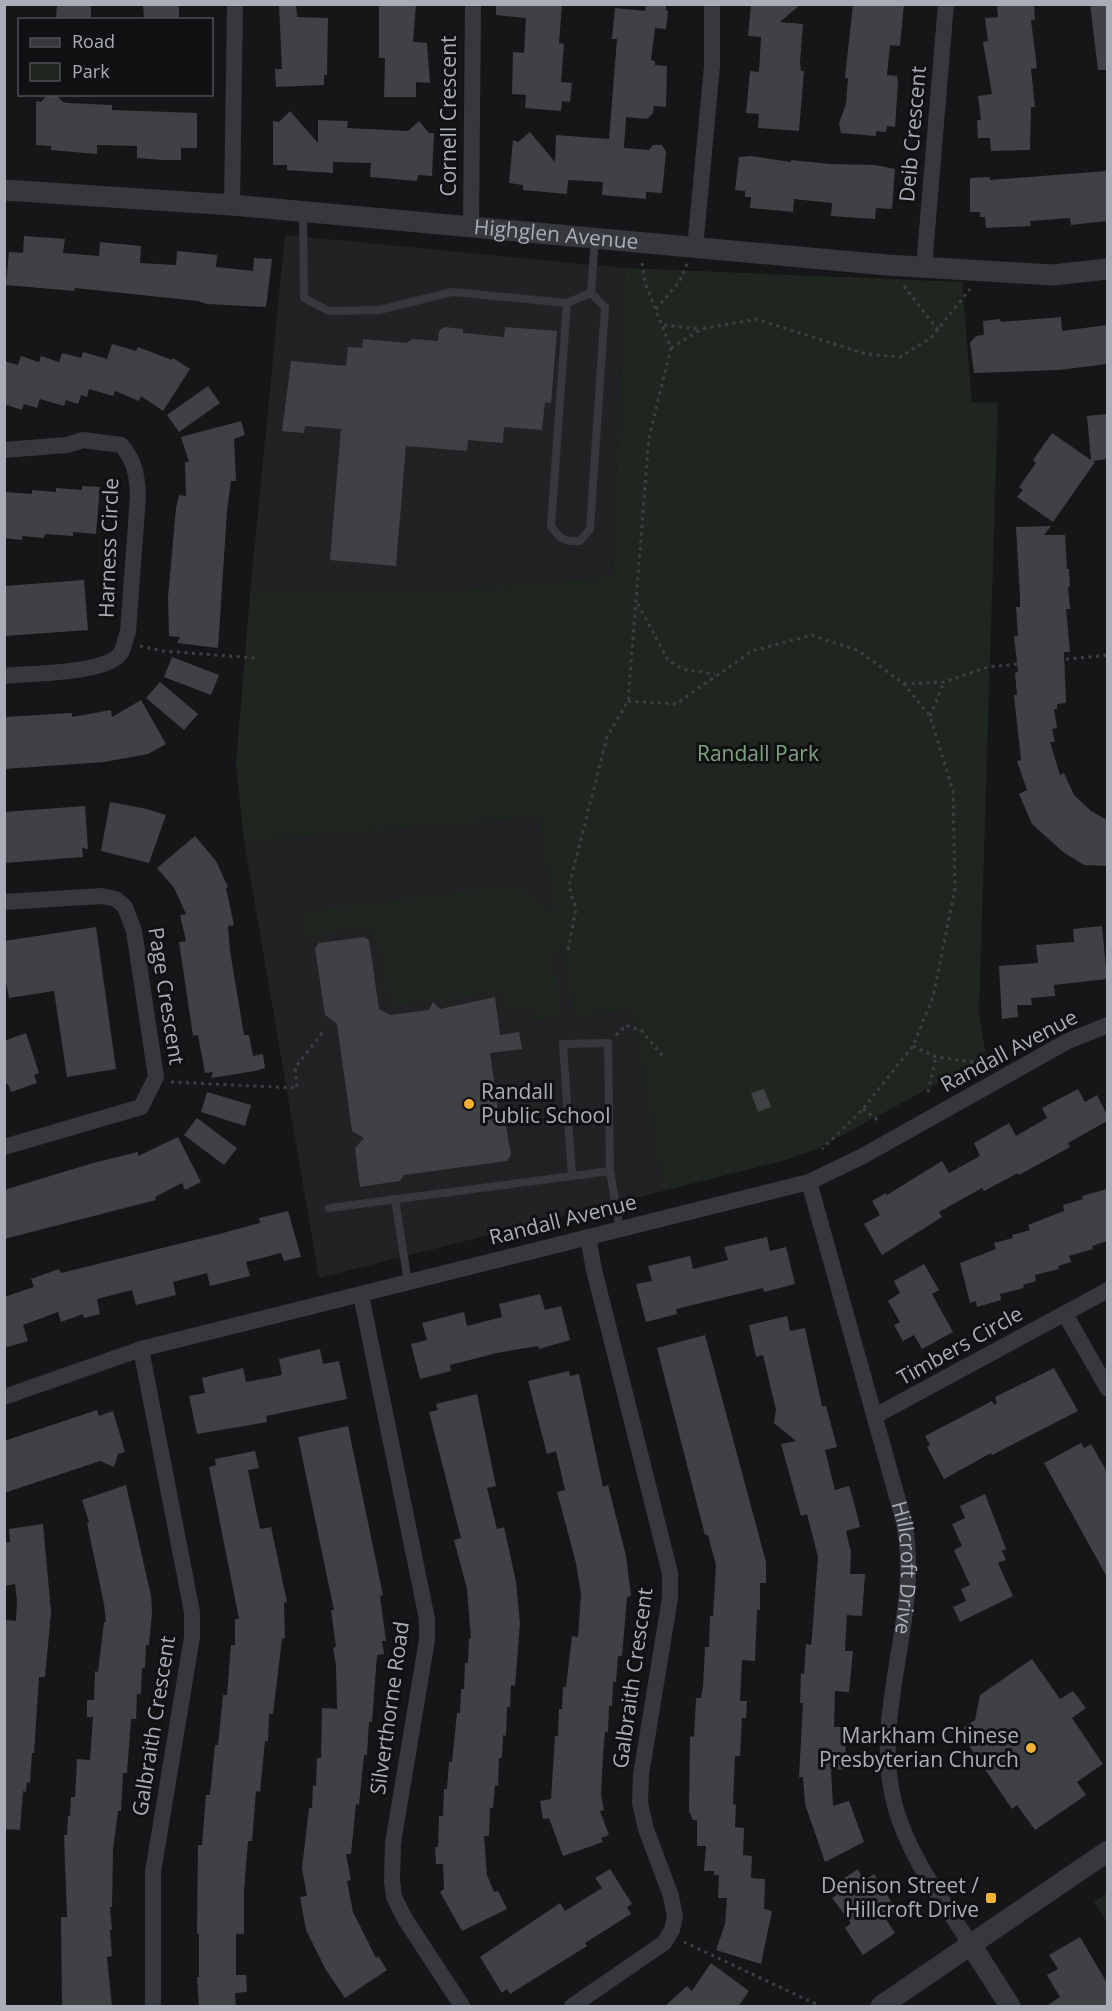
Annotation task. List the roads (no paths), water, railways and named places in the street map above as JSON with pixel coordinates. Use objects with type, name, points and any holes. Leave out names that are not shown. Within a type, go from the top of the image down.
[{"type":"street","points":[[232,205],[235,4]]},
{"type":"street","name":"Cornell Crescent","points":[[471,228],[472,4]]},
{"type":"street","points":[[695,248],[711,66],[712,4]]},
{"type":"street","name":"Deib Crescent","points":[[924,267],[946,4]]},
{"type":"street","name":"Highglen Avenue","points":[[4,190],[232,205],[886,265],[1052,275],[1107,269]]},
{"type":"street","name":"Harness Circle","points":[[4,450],[97,440],[121,445],[130,455],[137,474],[138,496],[128,632],[121,653],[111,662],[87,668],[4,676]]},
{"type":"street","name":"Page Crescent","points":[[4,903],[102,896],[116,899],[125,907],[134,931],[156,1077],[141,1107],[4,1147]]},
{"type":"street","name":"Randall Avenue","points":[[4,1397],[141,1349],[809,1182],[891,1140],[1068,1041],[1107,1025]]},
{"type":"street","name":"Hillcroft Drive","points":[[809,1182],[904,1522],[910,1567],[908,1605],[889,1718],[888,1757],[891,1786],[900,1824],[912,1850],[1010,2007]]},
{"type":"street","name":"Galbraith Crescent","points":[[572,2007],[663,1943],[675,1917],[671,1896],[646,1829],[640,1793],[643,1753],[670,1598],[670,1573],[597,1282],[588,1237]]},
{"type":"street","name":"Timbers Circle","points":[[875,1416],[1107,1290]]},
{"type":"street","name":"Silverthorne Road","points":[[361,1295],[427,1619],[427,1640],[390,1867],[394,1897],[419,1942],[462,2007]]},
{"type":"street","points":[[1065,1314],[1107,1389]]},
{"type":"street","name":"Galbraith Crescent","points":[[141,1349],[192,1612],[192,1637],[153,1872],[153,2007]]},
{"type":"street","points":[[881,2007],[1107,1851]]},
{"type":"lane","points":[[303,212],[304,298],[329,311],[379,310],[452,292],[567,303],[591,293]]},
{"type":"lane","points":[[567,303],[551,526],[557,536],[568,542],[580,541],[590,529],[605,307],[591,293],[595,239]]},
{"type":"lane","points":[[572,1176],[563,1044],[608,1042],[610,1171],[620,1229]]},
{"type":"lane","points":[[329,1208],[610,1171]]},
{"type":"lane","points":[[395,1199],[408,1283]]},
{"type":"place","name":"Randall Public School","points":[[469,1104]]},
{"type":"place","name":"Markham Chinese Presbyterian Church","points":[[1031,1748]]},
{"type":"place","name":"Denison Street / Hillcroft Drive","points":[[991,1898]]},
{"type":"park label","name":"Randall Park","points":[[758,754]]}]
